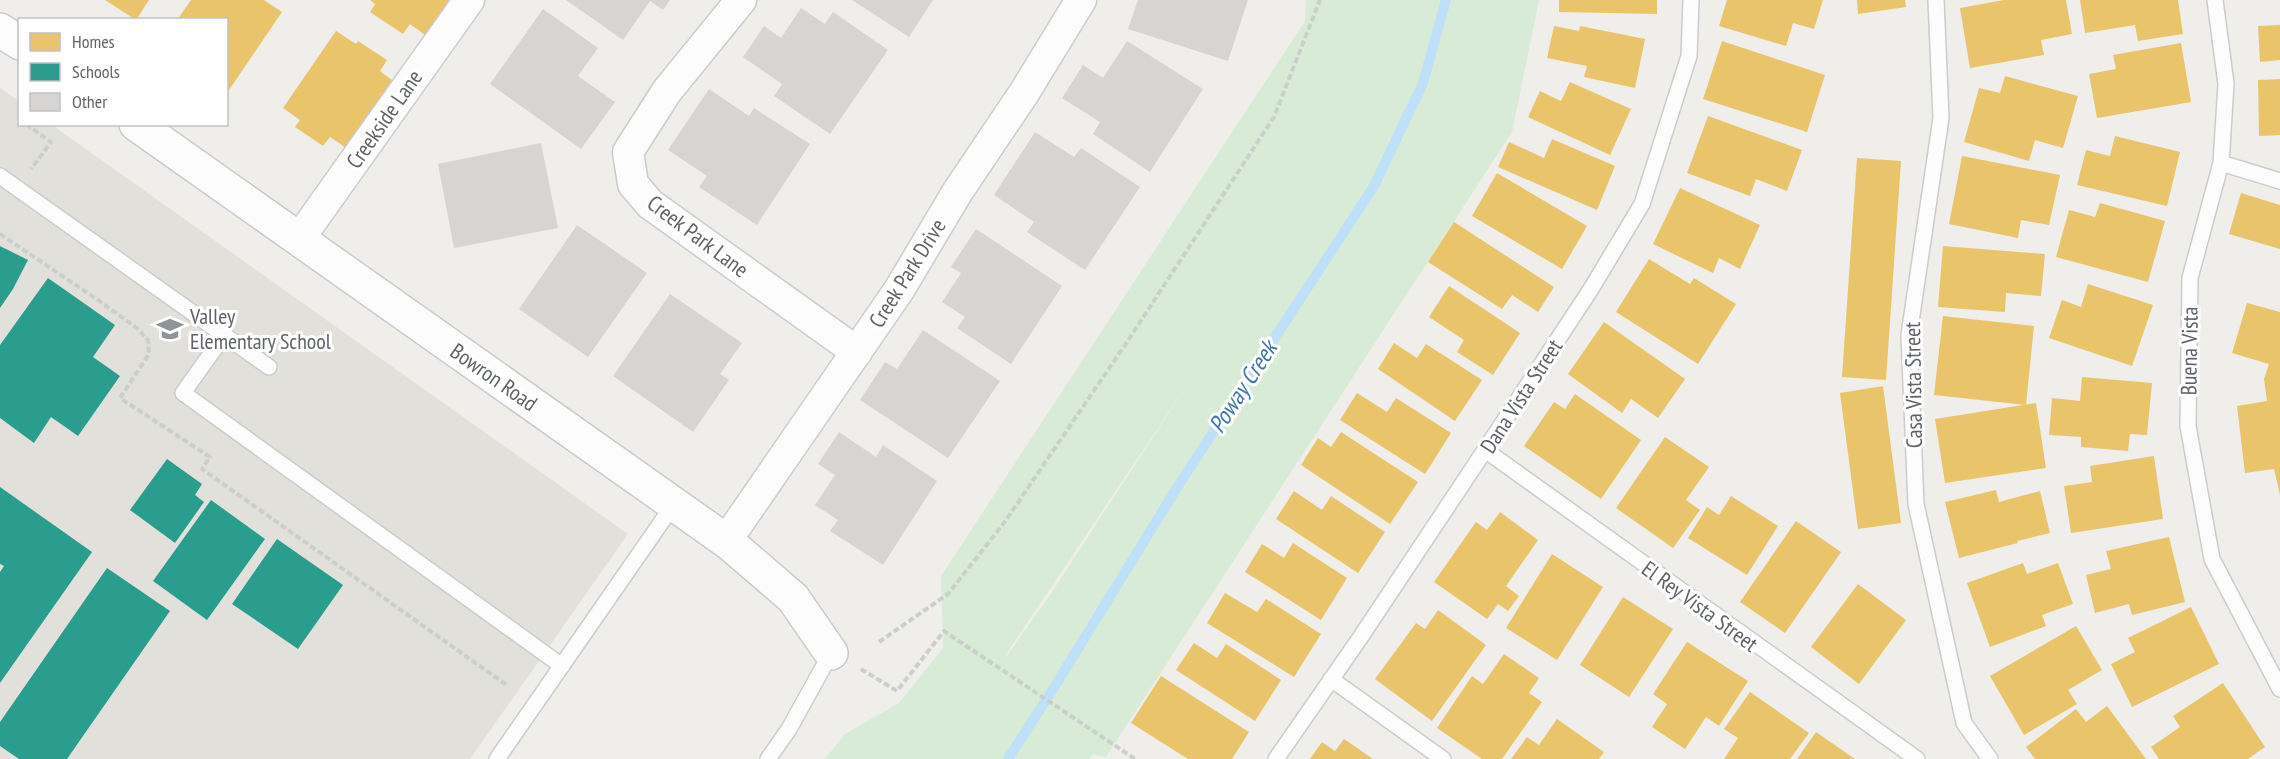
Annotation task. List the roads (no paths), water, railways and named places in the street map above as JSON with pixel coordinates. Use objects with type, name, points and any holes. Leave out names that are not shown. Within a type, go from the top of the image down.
[{"type":"street","name":"Creekside Lane","points":[[299,239],[469,0]]},
{"type":"street","name":"Creek Park Lane","points":[[741,0],[667,91],[628,152],[633,184],[650,204],[857,352]]},
{"type":"street","name":"Creek Park Drive","points":[[726,541],[899,290],[958,191],[1024,93],[1081,0]]},
{"type":"street","points":[[0,30],[18,42]]},
{"type":"street","name":"Bowron Road","points":[[138,126],[726,541],[793,598],[831,653]]},
{"type":"lane","name":"Dana Vista Street","points":[[1276,759],[1592,289],[1642,204],[1689,56],[1691,0]]},
{"type":"lane","name":"Casa Vista Street","points":[[1936,0],[1941,118],[1909,335],[1916,504],[1964,723],[1990,759]]},
{"type":"lane","name":"Buena Vista","points":[[2215,0],[2226,84],[2221,164],[2190,278],[2188,426],[2212,559],[2280,689]]},
{"type":"lane","points":[[2221,164],[2280,181]]},
{"type":"lane","points":[[0,176],[269,367]]},
{"type":"lane","points":[[225,334],[183,393],[520,638],[562,666]]},
{"type":"lane","name":"El Rey Vista Street","points":[[1485,450],[1917,759]]},
{"type":"lane","points":[[497,759],[674,504]]},
{"type":"lane","points":[[768,759],[789,729],[831,653]]},
{"type":"lane","points":[[1331,679],[1443,759]]},
{"type":"waterway","name":"Poway Creek","points":[[1008,759],[1178,486],[1374,186],[1423,83],[1446,0]]},
{"type":"place","name":"Valley Elementary School","points":[[170,329]]}]
